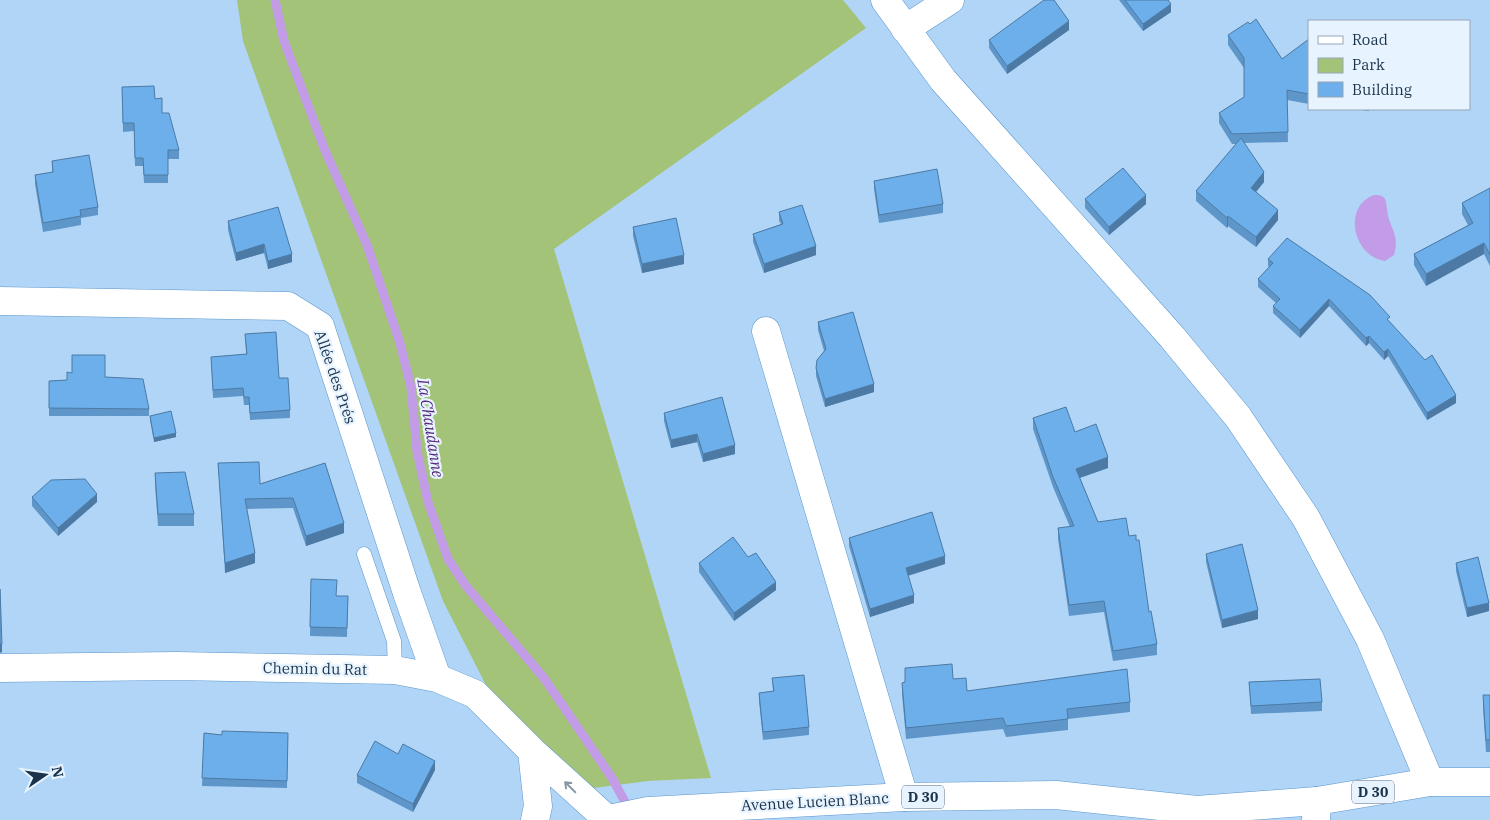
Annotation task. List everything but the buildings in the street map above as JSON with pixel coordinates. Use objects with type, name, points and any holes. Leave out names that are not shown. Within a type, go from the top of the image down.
[{"type":"street","points":[[885,0],[943,80],[1172,337],[1238,417],[1306,518],[1370,639],[1430,782]]},
{"type":"street","points":[[905,29],[950,0]]},
{"type":"street","name":"Allée des Prés","points":[[0,301],[288,306],[320,326],[407,593],[437,678]]},
{"type":"street","points":[[766,331],[904,797]]},
{"type":"street","name":"Chemin du Rat","points":[[0,668],[176,666],[395,670],[437,678],[476,694],[532,751],[606,820]]},
{"type":"street","points":[[532,751],[538,806],[535,820]]},
{"type":"street","name":"Avenue Lucien Blanc","points":[[606,820],[648,811],[904,797],[1056,795],[1193,815],[1316,811],[1430,782],[1490,782]]},
{"type":"lane","points":[[364,554],[394,641],[395,670]]},
{"type":"green space","points":[[237,0],[843,0],[866,28],[554,249],[711,778],[648,781],[586,789],[488,689],[443,601],[243,41]]},
{"type":"shaded area","points":[[1374,195],[1382,196],[1385,199],[1388,216],[1396,239],[1394,255],[1385,261],[1365,251],[1356,231],[1355,220],[1358,209],[1364,201]]},
{"type":"waterway","name":"La Chaudanne","points":[[275,0],[284,41],[324,148],[367,245],[400,343],[411,387],[417,451],[428,502],[448,559],[466,586],[544,678],[612,778],[630,811]]}]
